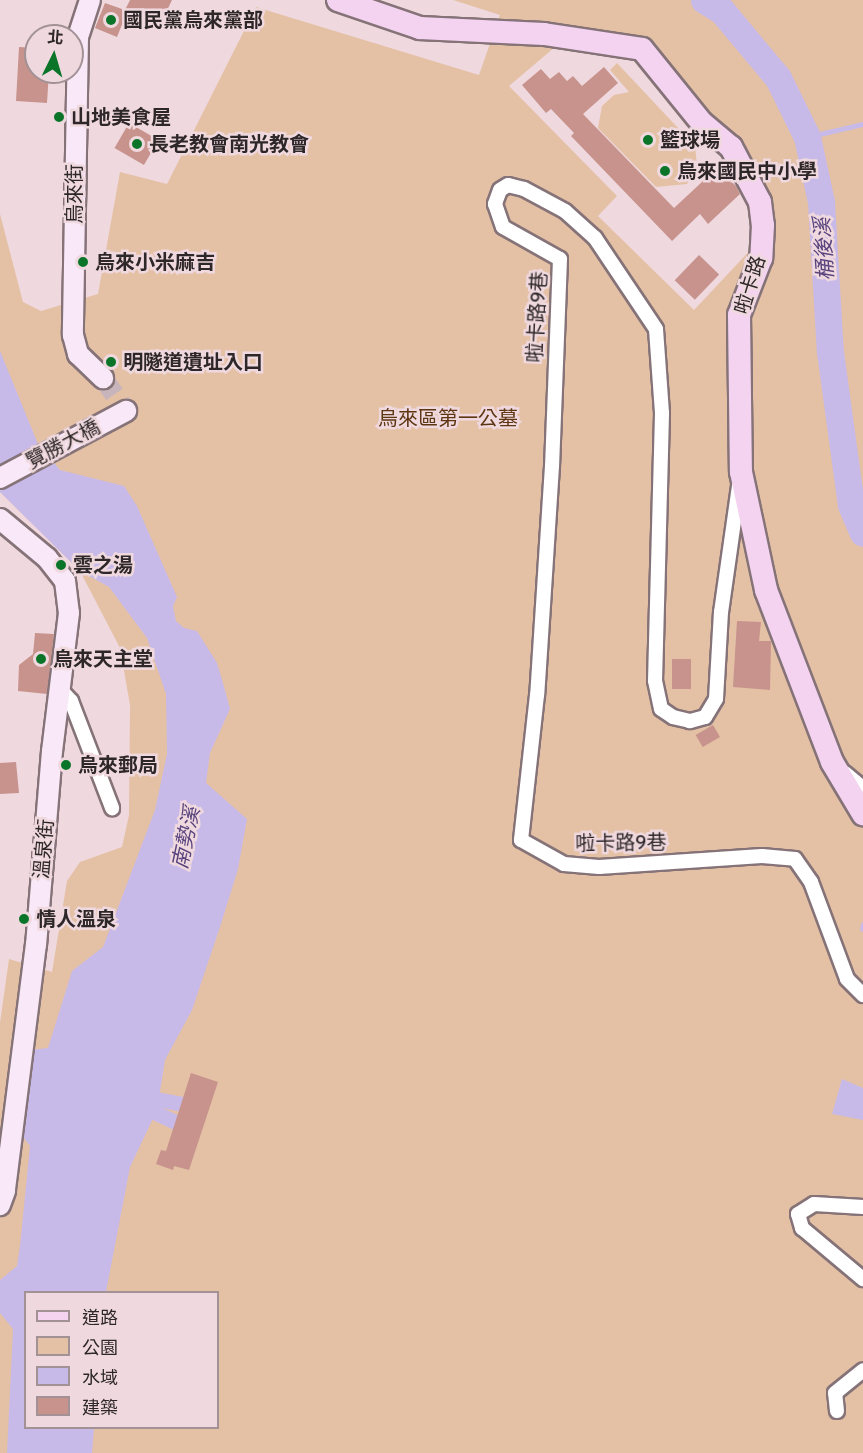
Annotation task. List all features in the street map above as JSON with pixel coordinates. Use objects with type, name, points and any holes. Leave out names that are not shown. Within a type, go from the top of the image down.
[{"type":"main road","name":"啦卡路","points":[[338,0],[420,28],[544,34],[642,49],[702,123],[731,147],[760,202],[763,225],[761,258],[739,315],[741,472],[766,590],[832,762],[863,814]]},
{"type":"street","name":"烏來街","points":[[90,0],[78,48],[73,335],[78,354],[103,378]]},
{"type":"street","name":"啦卡路9巷","points":[[741,472],[721,612],[721,669],[716,699],[705,717],[690,721],[661,709],[655,681],[662,424],[656,329],[588,231],[565,211],[524,189],[508,185],[500,190],[495,204],[504,227],[560,259],[552,466],[537,695],[521,840],[564,864],[599,867],[762,856],[795,859],[811,882],[847,979],[863,995]]},
{"type":"street","name":"覽勝大橋","points":[[0,478],[126,411]]},
{"type":"street","name":"溫泉街","points":[[0,519],[47,558],[65,581],[69,613],[59,688],[36,944],[5,1191],[0,1205]]},
{"type":"street","points":[[59,688],[70,701],[112,808]]},
{"type":"street","points":[[832,762],[863,788]]},
{"type":"street","points":[[863,1207],[814,1204],[798,1214],[802,1228],[863,1280]]},
{"type":"street","points":[[837,1410],[835,1392],[863,1370]]},
{"type":"green space","name":"烏來區第一公墓","points":[[453,0],[863,0],[863,1453],[0,1453],[0,1023],[9,959],[52,972],[67,881],[80,862],[122,847],[129,815],[130,705],[120,648],[80,571],[0,492],[0,214],[23,302],[41,311],[98,294],[120,172],[167,184],[256,7],[479,75],[500,15]],"holes":[[[555,47],[612,53],[640,61],[728,152],[755,213],[755,245],[694,310],[598,216],[617,196],[509,86]]]},
{"type":"green space","points":[[617,63],[695,146],[697,165],[687,184],[656,187],[598,128],[602,106],[614,95],[629,92],[610,70]]},
{"type":"water","name":"南勢溪","points":[[0,351],[38,444],[60,470],[124,486],[137,506],[177,597],[173,606],[176,621],[184,628],[197,631],[217,663],[230,709],[210,753],[206,783],[247,819],[238,869],[220,927],[192,1010],[165,1060],[157,1110],[130,1167],[106,1291],[24,1291],[24,1429],[94,1429],[92,1453],[7,1453],[13,1329],[0,1313],[0,1280],[17,1266],[20,1246],[30,1146],[20,1133],[30,1050],[48,1048],[72,971],[103,947],[155,810],[167,754],[166,694],[147,638],[109,587],[80,571],[0,492]]},
{"type":"water","points":[[842,1079],[863,1088],[863,1120],[832,1114]]},
{"type":"building","points":[[130,0],[172,0],[159,27],[127,12],[117,37],[95,28],[105,3],[125,10]]},
{"type":"building","points":[[19,47],[24,47],[24,84],[48,84],[47,103],[16,101]]},
{"type":"building","points":[[604,67],[618,83],[583,114],[674,208],[717,168],[736,186],[740,194],[708,224],[700,214],[672,241],[571,136],[574,133],[551,109],[546,113],[522,85],[541,69],[550,79],[559,72],[567,81],[573,76],[582,86]]},
{"type":"building","name":"長老教會南光教會","points":[[129,123],[158,140],[144,165],[115,148]]},
{"type":"building","points":[[699,255],[719,274],[695,300],[675,280]]},
{"type":"building","points":[[737,621],[761,622],[759,641],[771,641],[770,690],[733,687]]},
{"type":"building","name":"烏來天主堂","points":[[35,633],[54,634],[47,694],[18,691],[19,665],[33,654]]},
{"type":"building","points":[[672,659],[691,659],[691,689],[672,689]]},
{"type":"building","points":[[713,725],[720,737],[703,747],[696,735]]},
{"type":"building","points":[[16,762],[19,793],[0,794],[0,763]]},
{"type":"building","points":[[191,1073],[218,1082],[189,1170],[174,1166],[173,1170],[156,1164],[161,1150],[166,1151]]},
{"type":"waterway","name":"桶後溪","points":[[704,0],[722,11],[778,78],[807,137],[821,202],[830,352],[851,505],[863,533]]},
{"type":"waterway","points":[[807,137],[863,124]]},
{"type":"waterway","points":[[862,929],[863,925]]},
{"type":"waterway","points":[[141,1096],[197,1107]]},
{"type":"waterway","points":[[139,1105],[188,1128]]},
{"type":"tunnel","points":[[103,378],[126,411]]},
{"type":"place","name":"國民黨烏來黨部","points":[[111,20]]},
{"type":"place","name":"山地美食屋","points":[[59,117]]},
{"type":"place","name":"籃球場","points":[[648,140]]},
{"type":"place","name":"長老教會南光教會","points":[[137,144]]},
{"type":"place","name":"烏來國民中小學","points":[[665,171]]},
{"type":"place","name":"烏來小米麻吉","points":[[83,262]]},
{"type":"place","name":"明隧道遺址入口","points":[[111,362]]},
{"type":"place","name":"雲之湯","points":[[61,565]]},
{"type":"place","name":"烏來天主堂","points":[[41,659]]},
{"type":"place","name":"烏來郵局","points":[[66,765]]},
{"type":"place","name":"情人溫泉","points":[[24,919]]}]
